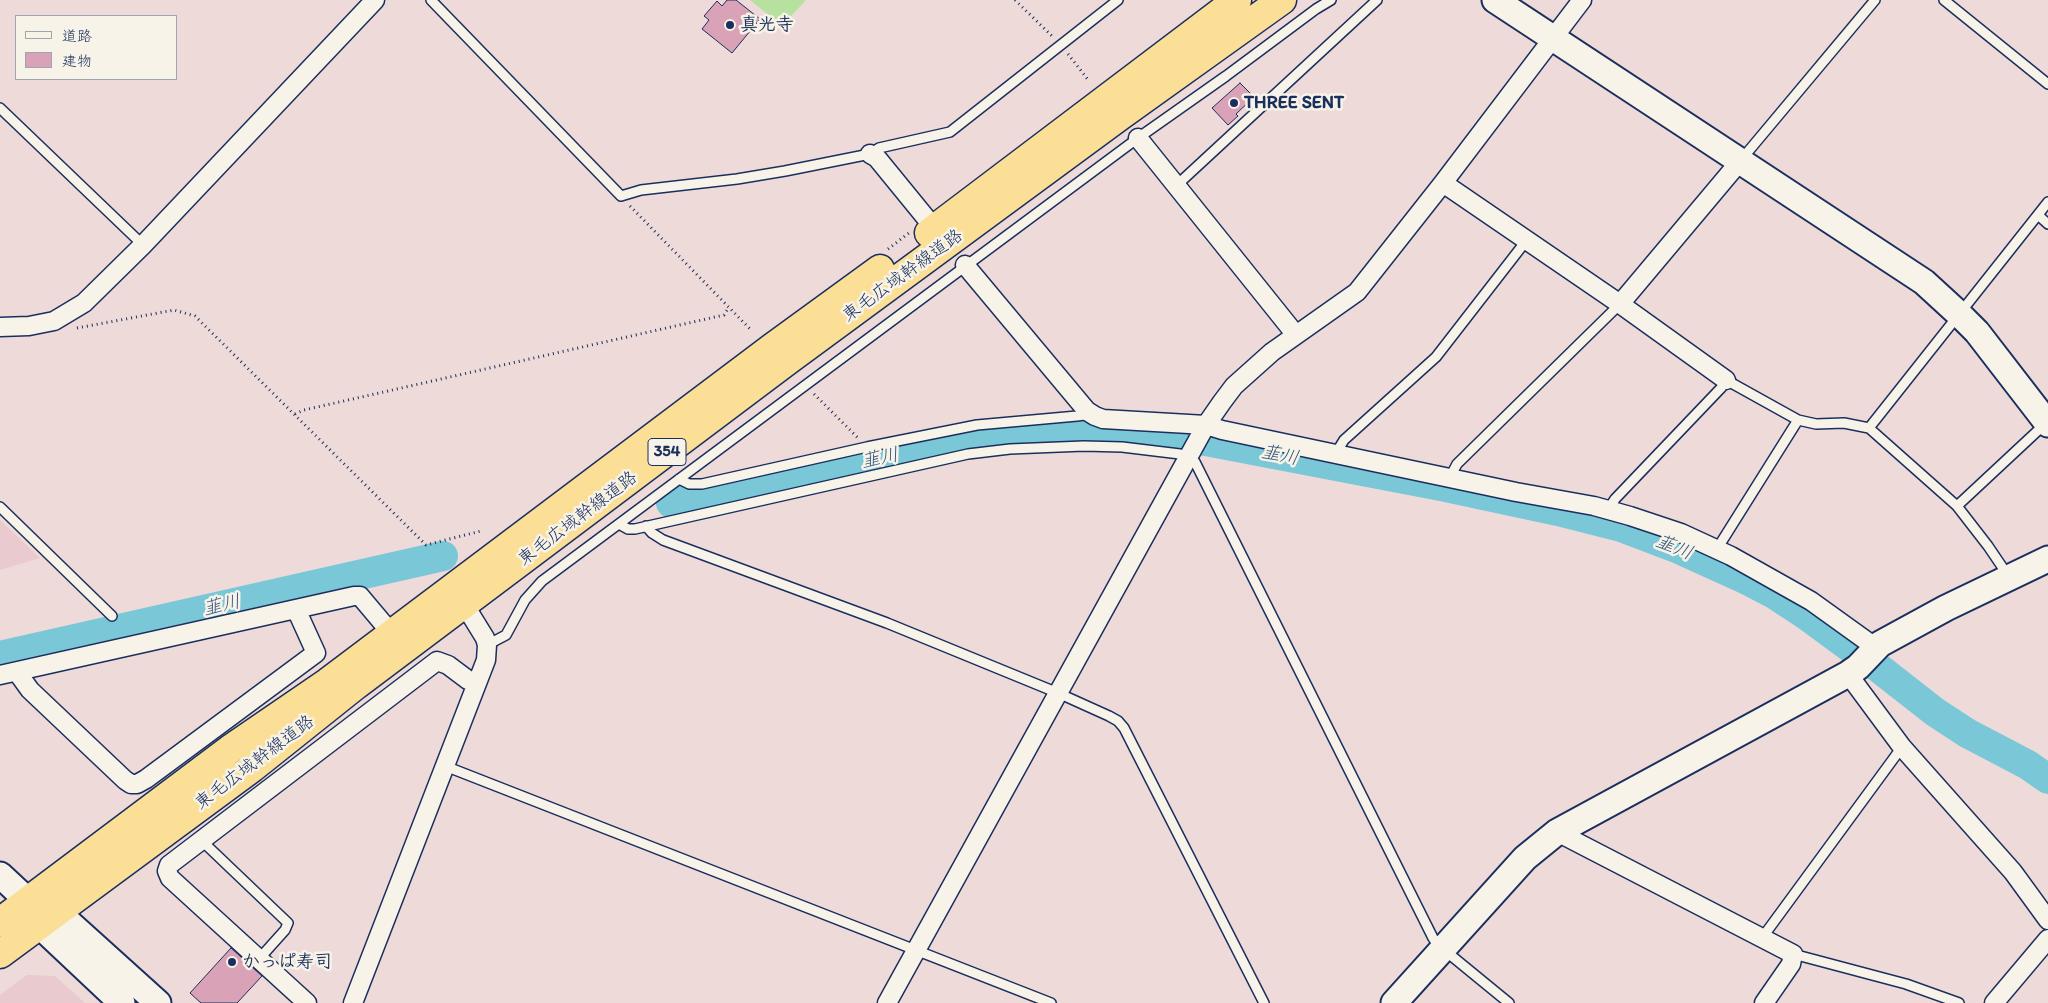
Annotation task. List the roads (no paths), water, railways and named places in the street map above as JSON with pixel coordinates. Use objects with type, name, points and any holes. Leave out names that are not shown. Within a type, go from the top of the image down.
[{"type":"highway","name":"東毛広域幹線道路","points":[[0,954],[41,912],[233,748],[328,682],[773,347],[935,229],[1237,0]]},
{"type":"highway","name":"東毛広域幹線道路","points":[[0,922],[41,912],[252,768],[356,685],[787,361],[1120,116],[1282,0]]},
{"type":"street","points":[[0,326],[29,326],[54,321],[84,303],[143,245],[376,0]]},
{"type":"street","points":[[1495,0],[1924,282],[1960,315],[1995,355],[2048,422]]},
{"type":"street","points":[[887,1003],[1205,428],[1234,386],[1258,364],[1356,292],[1444,183],[1582,0]]},
{"type":"street","points":[[1138,138],[1296,335]]},
{"type":"street","points":[[870,154],[877,158],[935,229]]},
{"type":"street","points":[[1620,304],[1741,160]]},
{"type":"street","points":[[1444,183],[1620,304],[1726,380]]},
{"type":"street","points":[[966,266],[1087,411],[1103,419],[1222,430],[1608,510],[1666,528],[1717,549],[1786,586],[1875,647]]},
{"type":"street","points":[[1394,1003],[1525,858],[1557,832],[1848,674],[1858,667],[1875,647],[1946,608],[2048,559]]},
{"type":"street","points":[[0,676],[354,596],[360,596],[392,634]]},
{"type":"street","points":[[353,1003],[486,660],[488,645],[483,632],[464,604]]},
{"type":"street","points":[[17,672],[22,682],[30,690],[125,780],[131,784],[137,784],[316,653],[296,609]]},
{"type":"street","points":[[307,1003],[168,875],[169,865],[437,661],[448,665],[468,680],[477,683]]},
{"type":"street","points":[[1848,674],[1902,747],[2013,872],[2048,920]]},
{"type":"street","points":[[1557,832],[1793,954],[1791,964],[1764,1003]]},
{"type":"street","points":[[0,875],[41,912],[158,1003]]},
{"type":"street","points":[[41,912],[122,1003]]},
{"type":"street","points":[[1994,1003],[2048,939]]},
{"type":"lane","points":[[431,0],[621,196],[641,190],[737,180],[870,154],[879,148],[955,129],[1118,0]]},
{"type":"lane","points":[[488,645],[506,636],[533,589],[1138,138],[1331,0]]},
{"type":"lane","points":[[1176,185],[1377,0]]},
{"type":"lane","points":[[1741,160],[1875,0]]},
{"type":"lane","points":[[1944,0],[2048,84]]},
{"type":"lane","points":[[0,108],[143,245]]},
{"type":"lane","points":[[1869,428],[2048,202]]},
{"type":"lane","points":[[2038,215],[2048,224]]},
{"type":"lane","points":[[1336,453],[1344,440],[1436,357],[1526,241]]},
{"type":"lane","points":[[1450,477],[1457,464],[1620,304]]},
{"type":"lane","points":[[1608,510],[1615,499],[1721,388],[1726,380],[1798,420],[1816,424],[1844,423],[1869,428],[1957,506],[1988,546],[2009,578]]},
{"type":"lane","points":[[679,479],[689,484],[702,484],[977,424],[1077,416],[1084,415],[1087,411]]},
{"type":"lane","points":[[1717,549],[1798,420]]},
{"type":"lane","points":[[1957,506],[2048,422]]},
{"type":"lane","points":[[619,524],[628,529],[646,526],[968,454],[1038,447],[1094,446],[1122,447],[1180,454],[1191,453],[1433,938],[1510,1003]]},
{"type":"lane","points":[[0,507],[112,616]]},
{"type":"lane","points":[[646,526],[652,533],[663,540],[887,623],[1058,693],[1109,716],[1124,728],[1264,1003]]},
{"type":"lane","points":[[1762,938],[1902,747]]},
{"type":"lane","points":[[445,766],[1050,1003]]},
{"type":"lane","points":[[201,840],[288,923],[285,930],[259,959]]},
{"type":"lane","points":[[1793,954],[1906,984],[1959,1003]]},
{"type":"waterway","name":"韮川","points":[[671,503],[983,437],[1018,433],[1095,431],[1177,437],[1441,486],[1558,511],[1621,527],[1679,549],[1774,594],[1859,654]]},
{"type":"waterway","name":"韮川","points":[[0,656],[443,556]]},
{"type":"waterway","name":"韮川","points":[[1871,662],[1935,712],[1967,733],[2028,765],[2048,779]]},
{"type":"place","name":"真光寺","points":[[730,25]]},
{"type":"place","name":"THREE SENT","points":[[1234,103]]},
{"type":"place","name":"かっぱ寿司","points":[[232,962]]}]
